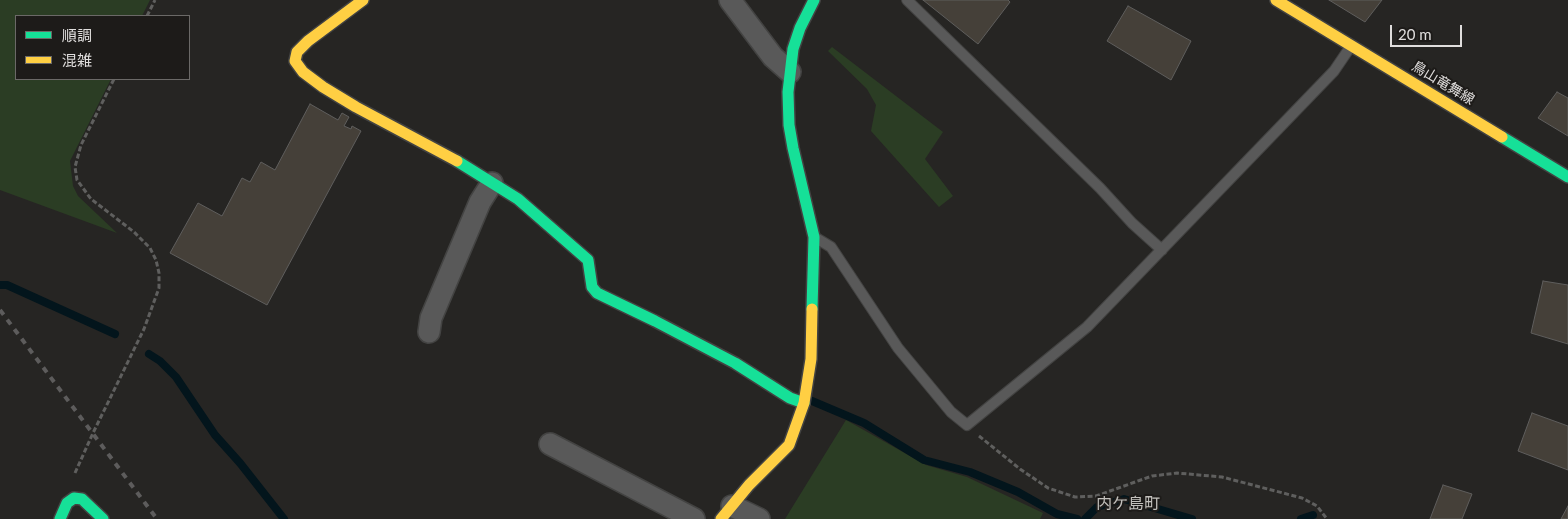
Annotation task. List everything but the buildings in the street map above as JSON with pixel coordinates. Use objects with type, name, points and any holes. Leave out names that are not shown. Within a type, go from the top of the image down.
[{"type":"street","points":[[363,0],[296,52],[295,61],[303,72],[356,107],[445,154],[518,199],[588,260],[592,287],[596,293],[708,349],[790,398],[804,403]]},
{"type":"street","points":[[730,0],[773,58],[790,72]]},
{"type":"street","points":[[758,519],[726,512],[749,485],[789,445],[804,403],[811,359],[814,237],[792,148],[788,92],[793,49],[800,28],[814,0]]},
{"type":"street","name":"鳥山竜舞線","points":[[1276,0],[1568,177]]},
{"type":"street","points":[[429,332],[431,318],[480,202],[492,183]]},
{"type":"street","points":[[550,444],[694,519]]},
{"type":"street","points":[[60,519],[67,503],[74,498],[82,499],[103,519]]},
{"type":"lane","points":[[907,0],[1100,188],[1132,223],[1162,250]]},
{"type":"lane","points":[[814,237],[831,247],[898,348],[951,412],[967,425],[1087,327],[1334,71],[1352,45]]},
{"type":"path","points":[[148,15],[156,0]]},
{"type":"path","points":[[74,498],[72,485],[74,474],[144,328],[159,288],[159,273],[156,260],[150,248],[134,232],[92,199],[77,180],[75,167],[81,146],[114,80]]},
{"type":"path","points":[[967,425],[1020,469],[1048,488],[1075,497],[1096,496],[1152,476],[1177,473],[1222,477],[1302,498],[1317,506],[1326,519]]},
{"type":"green space","points":[[0,0],[150,0],[142,15],[15,15],[15,80],[110,80],[70,161],[73,186],[78,196],[117,233],[0,190]]},
{"type":"green space","points":[[832,47],[943,132],[925,159],[953,196],[939,207],[871,131],[876,105],[867,89],[828,51]]},
{"type":"green space","points":[[846,420],[926,465],[967,477],[1043,513],[1040,519],[785,519]]},
{"type":"waterway","points":[[0,285],[7,285],[115,334]]},
{"type":"waterway","points":[[149,354],[160,361],[176,377],[215,435],[240,463],[284,519]]},
{"type":"waterway","points":[[812,401],[864,423],[924,460],[970,472],[1018,492],[1057,514],[1077,519]]},
{"type":"waterway","points":[[1085,519],[1097,507],[1124,499],[1192,519]]},
{"type":"waterway","points":[[1301,519],[1313,515]]},
{"type":"railway","points":[[0,310],[157,519]]},
{"type":"traffic: fast","points":[[812,309],[814,237],[793,148],[789,125],[788,92],[793,49],[800,28],[814,0]]},
{"type":"traffic: fast","points":[[1502,137],[1568,177]]},
{"type":"traffic: fast","points":[[457,161],[518,199],[588,260],[592,287],[597,293],[735,363],[790,398],[804,403]]},
{"type":"traffic: fast","points":[[60,519],[67,503],[74,498],[82,499],[103,519]]},
{"type":"traffic: slow","points":[[363,0],[308,41],[297,52],[295,61],[303,72],[323,87],[356,107],[457,161]]},
{"type":"traffic: slow","points":[[1276,0],[1502,137]]},
{"type":"traffic: slow","points":[[721,519],[749,485],[789,445],[804,403],[811,359],[812,309]]},
{"type":"district","name":"内ケ島町","points":[[1128,504]]}]
